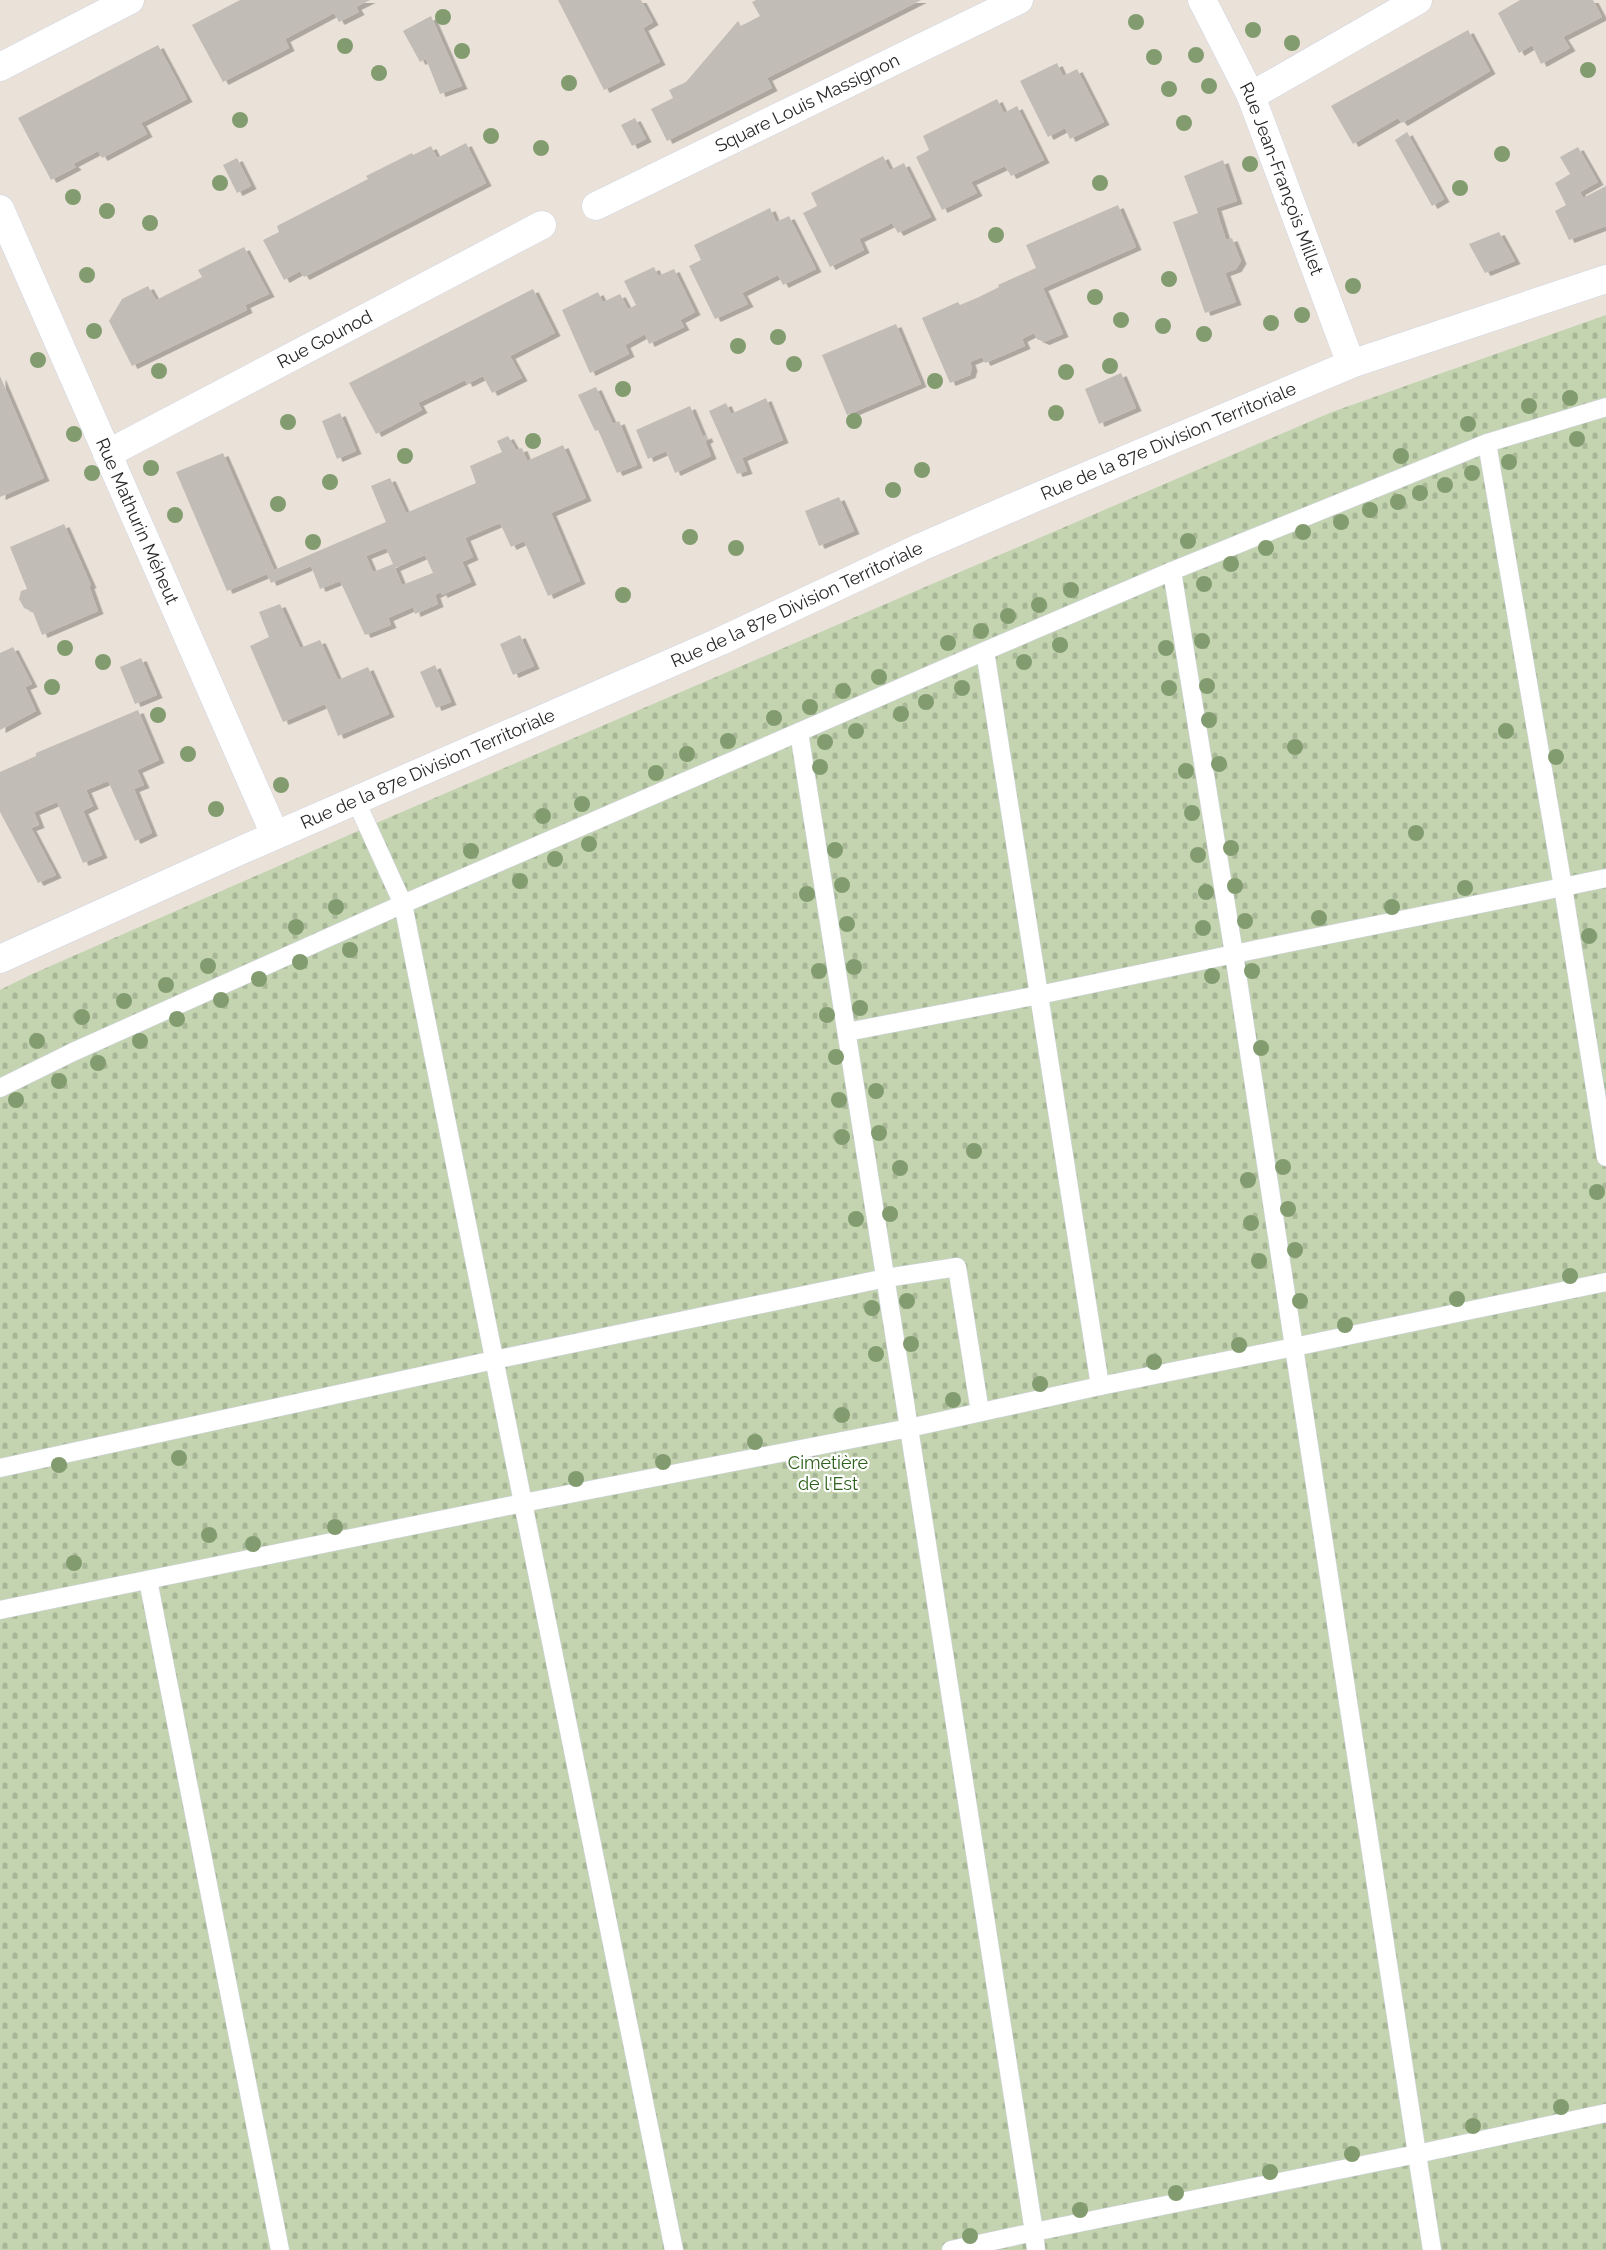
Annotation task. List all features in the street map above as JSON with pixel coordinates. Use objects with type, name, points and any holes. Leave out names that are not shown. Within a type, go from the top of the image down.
[{"type":"street","points":[[0,67],[130,0]]},
{"type":"street","name":"Square Louis Massignon","points":[[596,206],[1020,0]]},
{"type":"street","name":"Rue Jean-François Millet","points":[[1202,0],[1251,96],[1350,364]]},
{"type":"street","points":[[1251,96],[1418,0]]},
{"type":"street","name":"Rue Mathurin Méheut","points":[[0,208],[275,835]]},
{"type":"street","name":"Rue Gounod","points":[[107,454],[542,225]]},
{"type":"street","name":"Rue de la 87e Division Territoriale","points":[[0,959],[275,835],[721,641],[921,547],[1350,364],[1606,279]]},
{"type":"lane","points":[[0,1088],[73,1052],[403,904],[985,650],[1172,571],[1487,443],[1606,407]]},
{"type":"lane","points":[[1487,443],[1563,887],[1606,1157]]},
{"type":"lane","points":[[1172,571],[1234,954],[1432,2250]]},
{"type":"lane","points":[[985,650],[1100,1386]]},
{"type":"lane","points":[[798,732],[886,1278],[1036,2250]]},
{"type":"lane","points":[[356,801],[403,904],[674,2250]]},
{"type":"lane","points":[[847,1032],[1606,878]]},
{"type":"lane","points":[[0,1468],[494,1360],[886,1278],[956,1267],[980,1412]]},
{"type":"lane","points":[[0,1610],[523,1503],[909,1428],[1100,1386],[1606,1282]]},
{"type":"lane","points":[[148,1580],[280,2250]]},
{"type":"lane","points":[[951,2250],[1606,2113]]},
{"type":"green space","name":"Cimetière de l'Est","points":[[1606,315],[1606,2250],[0,2250],[0,990],[30,975],[367,827],[1332,412]]},
{"type":"building","points":[[240,0],[370,0],[356,7],[359,12],[339,22],[334,13],[285,39],[289,48],[223,82],[192,25]]},
{"type":"building","points":[[558,0],[641,0],[653,22],[643,28],[660,62],[604,90]]},
{"type":"building","points":[[756,0],[921,0],[767,78],[772,88],[667,141],[651,109],[673,98],[669,90],[686,82],[738,21],[741,26],[760,16],[752,2]]},
{"type":"building","points":[[1520,0],[1593,0],[1602,17],[1563,37],[1570,48],[1541,64],[1532,45],[1519,53],[1498,13]]},
{"type":"building","points":[[431,16],[462,86],[440,94],[426,59],[420,62],[403,31]]},
{"type":"building","points":[[1468,30],[1490,71],[1402,123],[1398,118],[1353,144],[1331,106]]},
{"type":"building","points":[[158,45],[187,99],[141,123],[147,134],[102,158],[98,151],[73,164],[76,167],[51,180],[18,118]]},
{"type":"building","points":[[1057,63],[1063,76],[1077,69],[1104,122],[1070,139],[1065,128],[1048,137],[1020,81]]},
{"type":"building","points":[[997,99],[1004,113],[1017,106],[1044,160],[1011,176],[1005,166],[971,182],[977,193],[942,210],[916,157],[929,150],[923,136]]},
{"type":"building","points":[[635,118],[646,139],[632,146],[621,125]]},
{"type":"building","points":[[1407,132],[1444,199],[1432,206],[1395,140]]},
{"type":"building","points":[[466,143],[486,183],[304,277],[300,271],[284,280],[263,240],[279,232],[277,226],[368,179],[366,176],[412,153],[413,155],[431,146],[437,158]]},
{"type":"building","points":[[1578,147],[1598,182],[1580,192],[1583,198],[1606,186],[1606,226],[1569,240],[1555,211],[1566,205],[1555,183],[1570,174],[1560,157]]},
{"type":"building","points":[[883,156],[890,170],[904,163],[931,217],[898,233],[892,223],[859,239],[864,250],[830,267],[803,213],[817,206],[811,193]]},
{"type":"building","points":[[237,158],[251,186],[237,193],[223,165]]},
{"type":"building","points":[[1223,160],[1237,201],[1216,208],[1226,240],[1232,238],[1241,261],[1236,269],[1225,273],[1236,302],[1205,313],[1173,222],[1198,213],[1184,176]]},
{"type":"building","points":[[1118,205],[1136,247],[1043,288],[1063,334],[1044,342],[1037,339],[1034,333],[1022,339],[1025,346],[985,363],[982,357],[970,362],[972,368],[970,375],[950,383],[922,318],[958,302],[960,305],[979,297],[999,287],[998,285],[1036,268],[1026,245]]},
{"type":"building","points":[[770,208],[776,222],[789,216],[816,269],[783,285],[778,275],[742,293],[748,304],[715,319],[689,266],[701,260],[694,245]]},
{"type":"building","points":[[1499,232],[1515,261],[1485,273],[1469,244]]},
{"type":"building","points":[[244,247],[269,294],[245,305],[247,310],[132,366],[109,321],[122,299],[148,286],[156,300],[202,277],[198,270]]},
{"type":"building","points":[[654,267],[658,276],[674,269],[695,312],[680,320],[684,327],[649,344],[645,334],[625,345],[629,354],[590,373],[562,310],[598,292],[603,302],[620,294],[628,309],[636,305],[624,281]]},
{"type":"building","points":[[533,289],[555,333],[510,356],[522,378],[492,393],[483,376],[467,384],[465,380],[418,403],[422,410],[376,434],[349,383]]},
{"type":"building","points":[[896,324],[921,384],[847,415],[822,355]]},
{"type":"building","points":[[1121,373],[1136,408],[1099,424],[1085,389]]},
{"type":"building","points":[[0,376],[44,478],[0,497]]},
{"type":"building","points":[[596,387],[613,424],[619,421],[637,465],[617,473],[598,430],[595,431],[578,395]]},
{"type":"building","points":[[766,398],[783,440],[742,458],[747,471],[737,474],[709,411],[726,403],[731,414]]},
{"type":"building","points":[[690,406],[703,437],[706,435],[708,439],[705,441],[711,456],[675,473],[666,451],[648,459],[636,430]]},
{"type":"building","points":[[340,413],[356,451],[337,459],[322,421]]},
{"type":"building","points":[[508,436],[516,450],[522,448],[527,461],[563,445],[586,498],[551,513],[580,581],[548,596],[524,541],[511,547],[500,523],[465,538],[473,557],[462,562],[471,582],[442,595],[441,592],[435,595],[438,604],[415,614],[413,607],[388,618],[391,625],[365,635],[340,581],[320,589],[311,566],[271,583],[267,574],[227,591],[176,472],[223,453],[274,570],[386,522],[371,486],[390,478],[406,513],[476,483],[470,466],[502,452],[497,441]],"holes":[[[386,548],[393,564],[373,572],[366,556]],[[425,555],[433,573],[402,585],[395,568]]]},
{"type":"building","points":[[839,497],[854,531],[819,546],[805,511]]},
{"type":"building","points":[[64,524],[91,585],[89,586],[98,611],[42,635],[33,612],[24,608],[19,599],[21,591],[27,589],[10,547]]},
{"type":"building","points":[[280,604],[300,648],[320,640],[338,680],[368,667],[389,714],[338,736],[325,704],[283,722],[250,646],[269,637],[259,612]]},
{"type":"building","points":[[520,635],[534,666],[513,675],[500,644]]},
{"type":"building","points":[[13,647],[32,684],[25,687],[36,711],[0,730],[0,653]]},
{"type":"building","points":[[141,658],[157,695],[135,704],[120,667]]},
{"type":"building","points":[[435,665],[451,702],[436,708],[420,672]]},
{"type":"building","points":[[138,710],[159,760],[137,770],[144,785],[134,789],[152,833],[135,841],[108,781],[86,790],[93,806],[83,811],[102,855],[83,863],[57,802],[34,812],[39,825],[31,828],[56,875],[38,883],[0,812],[0,772],[36,756],[36,753]]}]
